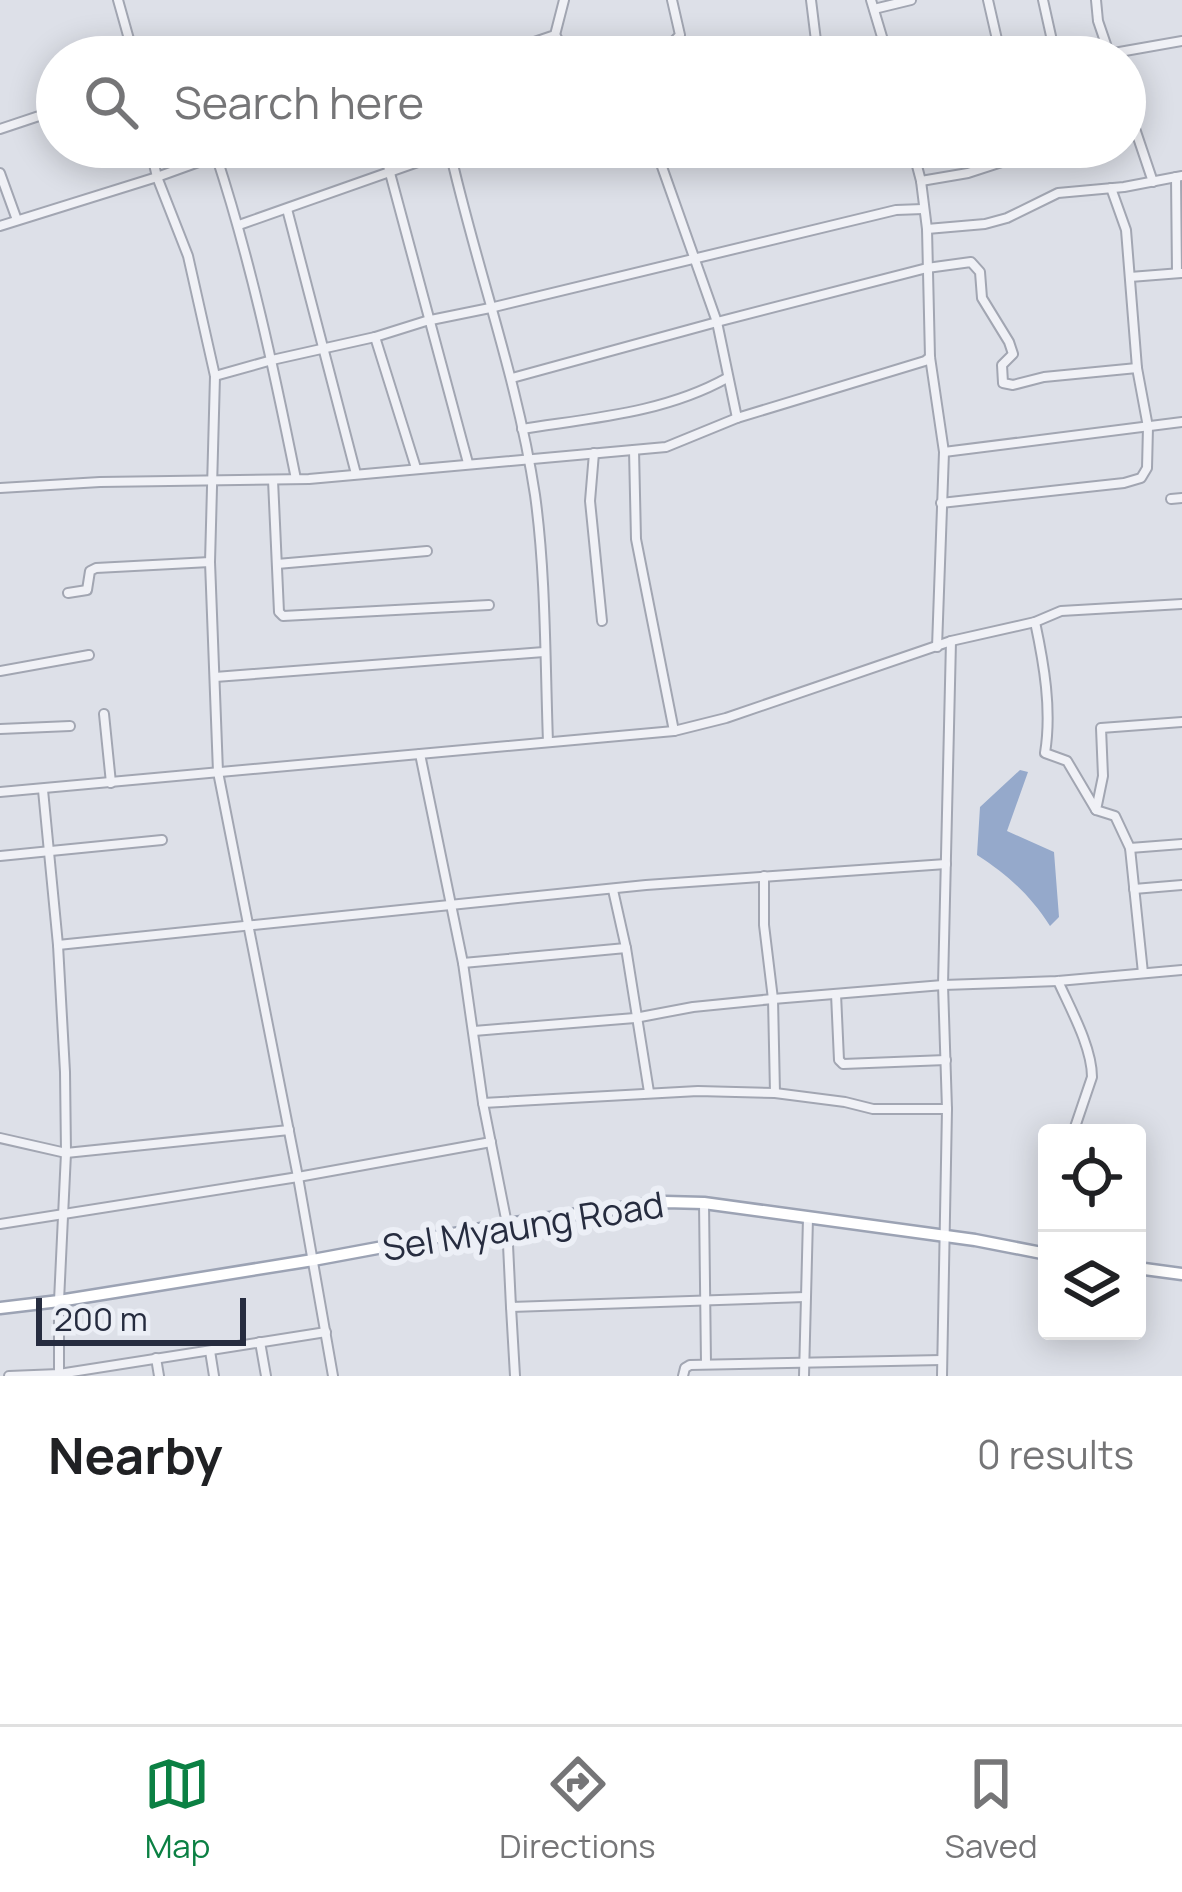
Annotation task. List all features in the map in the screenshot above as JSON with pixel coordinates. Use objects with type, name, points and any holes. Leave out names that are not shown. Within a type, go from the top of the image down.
[{"type":"main road","name":"Sel Myaung Road","points":[[0,1308],[665,1202],[704,1203],[1038,1252]]},
{"type":"main road","points":[[1146,1269],[1182,1274]]},
{"type":"street","points":[[118,0],[128,36]]},
{"type":"street","points":[[552,36],[564,0]]},
{"type":"street","points":[[672,0],[679,36]]},
{"type":"street","points":[[811,0],[815,36]]},
{"type":"street","points":[[882,36],[873,5],[911,0]]},
{"type":"street","points":[[988,0],[996,36]]},
{"type":"street","points":[[1043,0],[1051,36]]},
{"type":"street","points":[[1096,0],[1103,36]]},
{"type":"street","points":[[1146,48],[1182,41]]},
{"type":"street","points":[[0,129],[36,117]]},
{"type":"street","points":[[1146,165],[1153,182]]},
{"type":"street","points":[[155,168],[188,256],[215,376],[210,562],[218,772],[333,1376]]},
{"type":"street","points":[[0,226],[181,168]]},
{"type":"street","points":[[220,168],[272,360],[296,479]]},
{"type":"street","points":[[389,168],[468,463]]},
{"type":"street","points":[[239,225],[400,168]]},
{"type":"street","points":[[454,168],[512,378],[535,494],[548,742]]},
{"type":"street","points":[[663,168],[716,322],[737,418]]},
{"type":"street","points":[[917,168],[926,229],[930,357],[944,452],[937,647]]},
{"type":"street","points":[[921,182],[983,168]]},
{"type":"street","points":[[0,173],[17,220]]},
{"type":"street","points":[[926,229],[1007,218],[1058,193],[1179,176],[1180,273],[1129,278]]},
{"type":"street","points":[[941,503],[1124,483],[1141,478],[1147,468],[1148,427],[1137,368],[1126,230],[1111,188]]},
{"type":"street","points":[[286,209],[356,474]]},
{"type":"street","points":[[215,376],[896,210],[923,209]]},
{"type":"street","points":[[512,378],[927,268],[971,262],[980,272],[982,298],[1010,342],[1013,354],[1002,364],[1003,383],[1137,368]]},
{"type":"street","points":[[375,337],[416,468]]},
{"type":"street","points":[[0,488],[296,479],[666,447],[737,418],[930,357]]},
{"type":"street","points":[[522,428],[636,412],[699,393],[727,378]]},
{"type":"street","points":[[944,452],[1182,422]]},
{"type":"street","points":[[634,450],[635,538],[674,731]]},
{"type":"street","points":[[594,453],[590,501],[602,621]]},
{"type":"street","points":[[273,480],[279,612],[283,616],[489,605]]},
{"type":"street","points":[[277,564],[427,551]]},
{"type":"street","points":[[68,593],[88,590],[90,571],[96,568],[210,562]]},
{"type":"street","points":[[0,792],[674,731],[726,718],[951,641],[1035,622],[1061,611],[1182,604]]},
{"type":"street","points":[[1035,622],[1049,729],[1045,753],[1066,761],[1096,810],[1115,816],[1130,848],[1143,973]]},
{"type":"street","points":[[942,1376],[947,1109],[943,985],[951,641]]},
{"type":"street","points":[[214,677],[544,652]]},
{"type":"street","points":[[0,671],[89,655]]},
{"type":"street","points":[[104,714],[111,783]]},
{"type":"street","points":[[1096,810],[1103,776],[1101,728],[1182,722]]},
{"type":"street","points":[[0,729],[70,726]]},
{"type":"street","points":[[420,754],[463,964],[507,1225],[515,1376]]},
{"type":"street","points":[[43,790],[58,945],[66,1153],[59,1375]]},
{"type":"street","points":[[0,856],[162,840]]},
{"type":"street","points":[[1130,848],[1182,844]]},
{"type":"street","points":[[58,945],[450,904],[946,864]]},
{"type":"street","points":[[764,876],[775,1093]]},
{"type":"street","points":[[1134,889],[1182,885]]},
{"type":"street","points":[[613,890],[649,1092]]},
{"type":"street","points":[[463,964],[626,948]]},
{"type":"street","points":[[474,1031],[635,1018],[773,999],[1182,970]]},
{"type":"street","points":[[1058,981],[1086,1042],[1092,1068],[1076,1124]]},
{"type":"street","points":[[836,994],[843,1064],[946,1060]]},
{"type":"street","points":[[483,1102],[649,1092],[775,1093],[872,1109],[947,1109]]},
{"type":"street","points":[[0,1138],[66,1153],[289,1130]]},
{"type":"street","points":[[0,1224],[298,1178],[490,1142]]},
{"type":"street","points":[[704,1203],[706,1364]]},
{"type":"street","points":[[804,1376],[808,1218]]},
{"type":"street","points":[[512,1307],[806,1297]]},
{"type":"street","points":[[9,1376],[59,1375],[326,1332]]},
{"type":"street","points":[[260,1342],[266,1376]]},
{"type":"street","points":[[210,1351],[214,1376]]},
{"type":"street","points":[[156,1358],[159,1376]]},
{"type":"street","points":[[683,1376],[690,1365],[706,1364],[942,1360]]},
{"type":"water","points":[[1020,770],[1028,772],[1007,831],[1054,852],[1059,917],[1050,926],[1018,886],[977,855],[980,807]]}]
